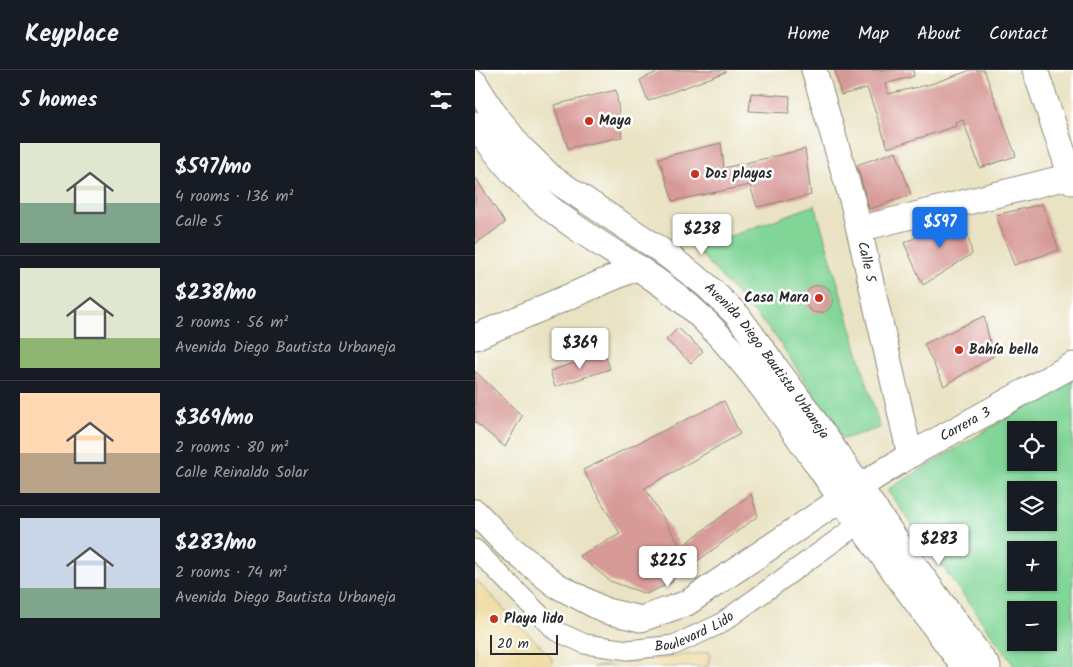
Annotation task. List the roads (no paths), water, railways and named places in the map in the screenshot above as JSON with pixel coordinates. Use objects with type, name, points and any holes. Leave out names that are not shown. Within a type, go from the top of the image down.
[{"type":"street","name":"Calle 5","points":[[814,70],[853,203],[910,455]]},
{"type":"street","points":[[859,228],[1072,179],[1035,70]]},
{"type":"street","name":"Avenida Diego Bautista Urbaneja","points":[[475,83],[493,112],[520,147],[552,178],[659,249],[706,284],[738,316],[809,413],[850,493],[860,523],[964,667]]},
{"type":"street","name":"Avenida Diego Bautista Urbaneja","points":[[475,124],[502,161],[539,199],[585,233],[682,298],[736,354],[817,463],[850,493],[988,667]]},
{"type":"street","points":[[475,337],[638,267]]},
{"type":"street","name":"Carrera 3","points":[[850,493],[910,455],[1073,365]]},
{"type":"street","name":"Boulevard Lido","points":[[475,512],[508,546],[555,585],[606,612],[641,619],[687,603],[850,493]]},
{"type":"street","name":"Boulevard Lido","points":[[475,549],[555,631],[585,644],[628,650],[674,645],[720,624],[860,523]]},
{"type":"place","name":"Maya","points":[[589,121]]},
{"type":"place","name":"Dos playas","points":[[695,174]]},
{"type":"place","name":"Casa Mara","points":[[819,298]]},
{"type":"place","name":"Bahía bella","points":[[959,350]]},
{"type":"place","name":"Playa lido","points":[[494,619]]}]
